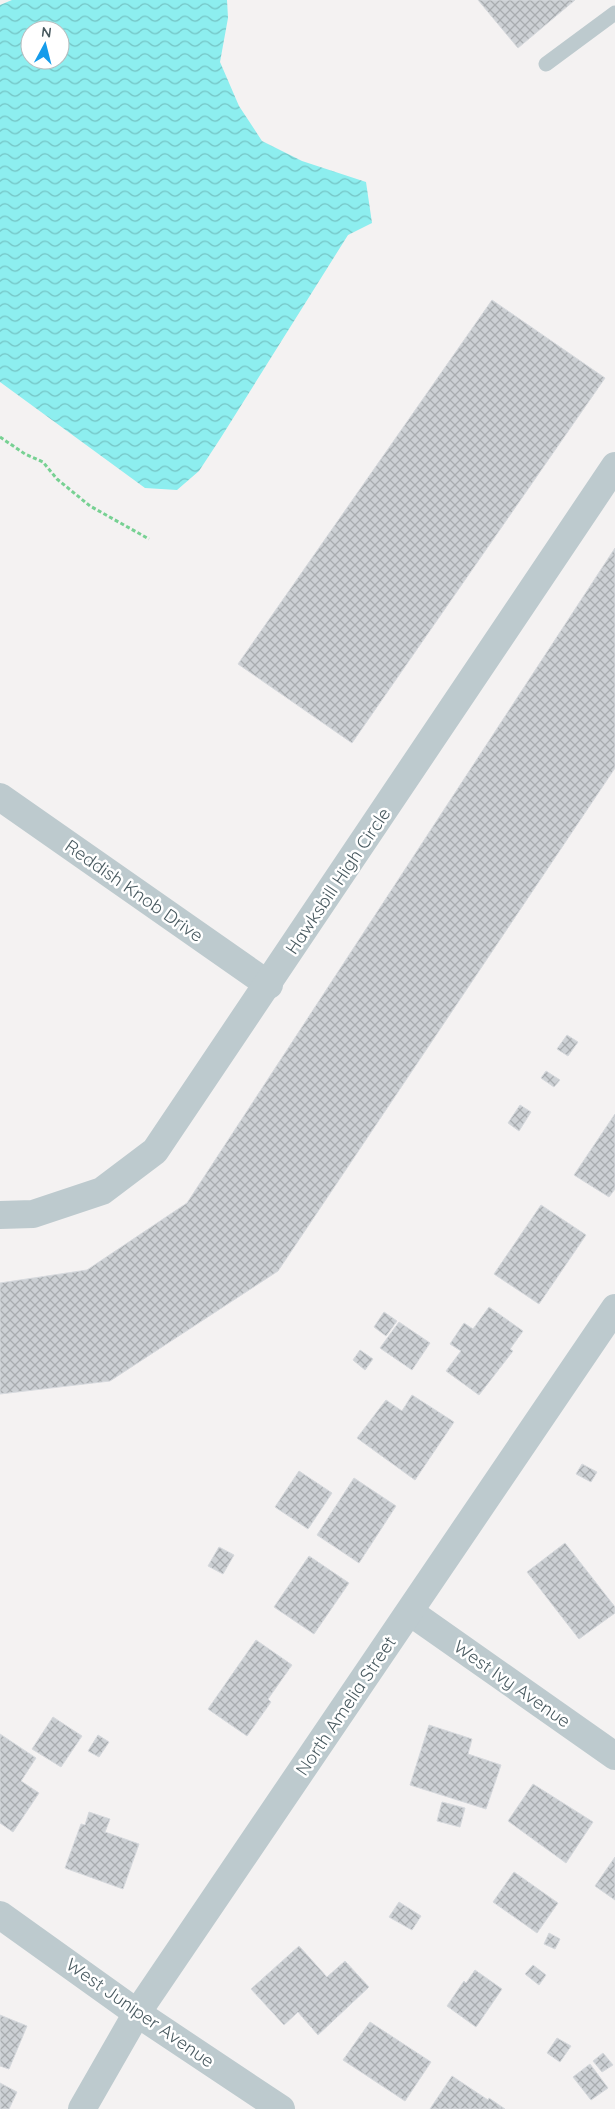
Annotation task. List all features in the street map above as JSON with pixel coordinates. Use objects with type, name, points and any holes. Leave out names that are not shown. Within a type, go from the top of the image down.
[{"type":"street","name":"Hawksbill High Circle","points":[[0,1215],[33,1214],[102,1191],[155,1151],[615,466]]},
{"type":"street","name":"Reddish Knob Drive","points":[[0,797],[268,985]]},
{"type":"street","name":"North Amelia Street","points":[[82,2109],[137,2013],[615,1308]]},
{"type":"street","name":"West Ivy Avenue","points":[[410,1612],[615,1756]]},
{"type":"street","name":"West Juniper Avenue","points":[[0,1915],[137,2013],[281,2109]]},
{"type":"lane","points":[[546,64],[615,13]]},
{"type":"path","points":[[0,437],[24,454],[43,462],[57,479],[90,506],[149,539]]},
{"type":"water","points":[[12,0],[227,0],[228,18],[220,62],[239,106],[262,141],[302,161],[366,182],[372,223],[348,235],[199,471],[177,490],[145,488],[0,382],[0,5]]},
{"type":"building","points":[[478,0],[575,0],[518,48]]},
{"type":"building","points":[[492,300],[605,378],[352,743],[238,664]]},
{"type":"building","points":[[615,548],[615,768],[278,1271],[110,1381],[0,1394],[0,1283],[87,1270],[187,1203]]},
{"type":"building","points":[[567,1035],[578,1042],[568,1056],[557,1049]]},
{"type":"building","points":[[546,1071],[560,1080],[554,1087],[541,1078]]},
{"type":"building","points":[[520,1105],[531,1112],[519,1131],[508,1123]]},
{"type":"building","points":[[615,1114],[615,1189],[609,1197],[574,1175]]},
{"type":"building","points":[[541,1205],[586,1235],[539,1304],[494,1274]]},
{"type":"building","points":[[489,1307],[523,1331],[510,1349],[513,1351],[479,1395],[446,1371],[461,1351],[450,1344],[464,1323],[473,1329]]},
{"type":"building","points":[[384,1312],[397,1321],[386,1336],[374,1327]]},
{"type":"building","points":[[399,1322],[430,1343],[412,1370],[380,1348]]},
{"type":"building","points":[[360,1350],[373,1359],[365,1370],[353,1360]]},
{"type":"building","points":[[412,1395],[454,1422],[415,1480],[357,1438],[386,1400],[402,1411]]},
{"type":"building","points":[[582,1464],[597,1472],[591,1482],[576,1474]]},
{"type":"building","points":[[299,1471],[332,1493],[308,1529],[275,1507]]},
{"type":"building","points":[[354,1478],[396,1506],[359,1563],[317,1535]]},
{"type":"building","points":[[565,1543],[615,1607],[615,1613],[579,1639],[527,1572]]},
{"type":"building","points":[[219,1547],[234,1555],[223,1574],[208,1566]]},
{"type":"building","points":[[309,1556],[349,1583],[314,1634],[274,1607]]},
{"type":"building","points":[[256,1640],[292,1665],[268,1699],[271,1702],[247,1736],[208,1709]]},
{"type":"building","points":[[53,1717],[82,1736],[61,1767],[32,1749]]},
{"type":"building","points":[[429,1725],[472,1739],[468,1754],[501,1765],[486,1809],[410,1785]]},
{"type":"building","points":[[0,1734],[36,1758],[21,1781],[39,1793],[13,1832],[0,1823]]},
{"type":"building","points":[[98,1735],[109,1742],[99,1757],[88,1751]]},
{"type":"building","points":[[533,1784],[593,1822],[566,1863],[508,1821]]},
{"type":"building","points":[[442,1802],[465,1808],[460,1827],[437,1821]]},
{"type":"building","points":[[89,1812],[110,1819],[105,1832],[139,1844],[123,1889],[65,1868],[81,1824],[85,1825]]},
{"type":"building","points":[[615,1857],[615,1900],[595,1886]]},
{"type":"building","points":[[514,1872],[558,1903],[537,1933],[493,1902]]},
{"type":"building","points":[[399,1902],[421,1916],[412,1930],[389,1917]]},
{"type":"building","points":[[549,1933],[560,1939],[555,1949],[544,1944]]},
{"type":"building","points":[[299,1946],[327,1977],[345,1961],[369,1987],[318,2035],[298,2012],[284,2025],[251,1989]]},
{"type":"building","points":[[533,1965],[546,1975],[539,1985],[525,1974]]},
{"type":"building","points":[[475,1970],[502,1989],[476,2027],[447,2006],[464,1981],[466,1983]]},
{"type":"building","points":[[0,2015],[27,2026],[9,2069],[0,2066]]},
{"type":"building","points":[[370,2022],[431,2062],[405,2101],[343,2060]]},
{"type":"building","points":[[557,2038],[571,2046],[560,2062],[547,2053]]},
{"type":"building","points":[[603,2053],[613,2065],[602,2072],[593,2061]]},
{"type":"building","points":[[590,2064],[608,2088],[591,2100],[573,2077]]},
{"type":"building","points":[[452,2076],[488,2100],[489,2098],[505,2109],[430,2109]]},
{"type":"building","points":[[0,2083],[17,2092],[9,2109],[0,2109]]}]
